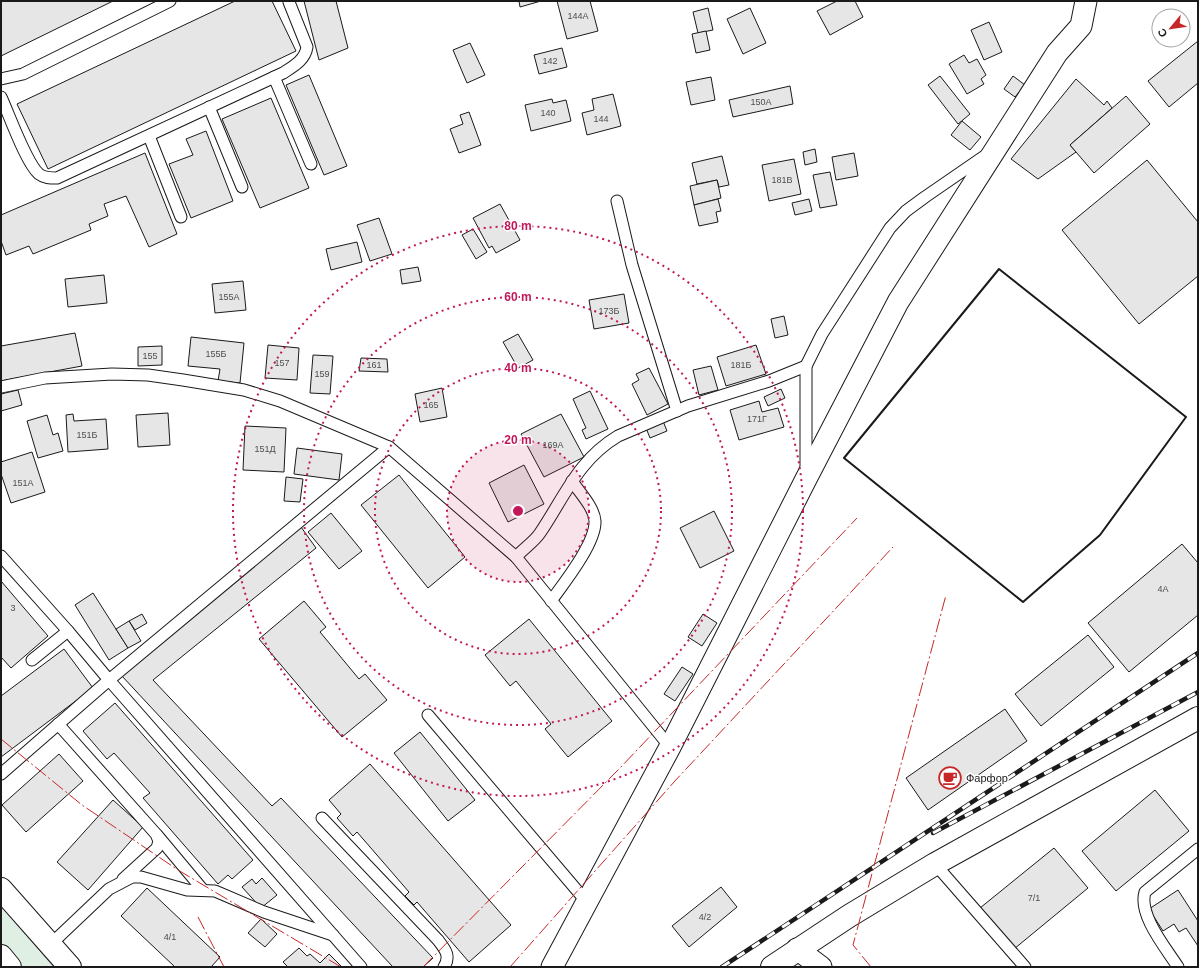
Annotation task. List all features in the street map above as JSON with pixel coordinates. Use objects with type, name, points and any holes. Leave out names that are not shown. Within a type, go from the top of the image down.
[{"type":"street","points":[[552,967],[586,901],[670,747],[898,302],[1057,53],[1081,26],[1086,1]]},
{"type":"street","points":[[772,967],[797,949],[935,864],[1198,718]]},
{"type":"street","points":[[1,889],[70,967]]},
{"type":"street","points":[[797,949],[821,967]]},
{"type":"street","points":[[1,956],[10,967]]},
{"type":"lane","points":[[1,79],[24,74],[170,1]]},
{"type":"lane","points":[[1,97],[30,163],[38,174],[48,178],[57,178],[274,77],[290,69],[301,61],[306,54],[307,47],[289,2]]},
{"type":"lane","points":[[274,77],[311,164]]},
{"type":"lane","points":[[209,107],[242,187]]},
{"type":"lane","points":[[149,136],[181,217]]},
{"type":"lane","points":[[806,479],[806,366],[822,334],[890,228],[906,211],[996,148]]},
{"type":"lane","points":[[617,201],[632,265],[676,411]]},
{"type":"lane","points":[[516,557],[539,535],[579,469],[609,442],[676,411],[769,381],[806,366]]},
{"type":"lane","points":[[1,387],[45,378],[112,374],[148,375],[183,380],[244,390],[280,401],[389,447],[516,557],[670,747]]},
{"type":"lane","points":[[1,774],[108,680],[389,447]]},
{"type":"lane","points":[[551,601],[573,571],[593,533],[595,520],[592,510],[572,481]]},
{"type":"lane","points":[[1,556],[68,631],[108,680],[362,967]]},
{"type":"lane","points":[[32,660],[68,631]]},
{"type":"lane","points":[[428,715],[586,901]]},
{"type":"lane","points":[[58,724],[156,834],[202,890]]},
{"type":"lane","points":[[322,818],[438,940],[448,954],[448,961],[444,967]]},
{"type":"lane","points":[[120,882],[157,848],[159,841],[156,834]]},
{"type":"lane","points":[[1178,967],[1148,918],[1143,899],[1145,892],[1198,849]]},
{"type":"lane","points":[[935,864],[1025,967]]},
{"type":"lane","points":[[50,944],[109,889],[132,876],[141,877],[173,887],[215,891],[225,894],[247,906],[333,935]]},
{"type":"green space","points":[[1,906],[54,967],[21,967],[1,944]]},
{"type":"building","points":[[1,1],[113,1],[1,56]]},
{"type":"building","points":[[235,1],[272,1],[296,51],[48,169],[17,104]]},
{"type":"building","points":[[304,1],[336,1],[348,48],[319,60]]},
{"type":"building","points":[[519,1],[541,1],[520,7]]},
{"type":"building","points":[[557,1],[590,1],[598,31],[567,39]]},
{"type":"building","points":[[837,1],[855,1],[863,17],[830,35],[817,11]]},
{"type":"building","points":[[708,8],[713,30],[698,33],[693,12]]},
{"type":"building","points":[[750,8],[766,43],[743,54],[727,19]]},
{"type":"building","points":[[989,22],[1002,52],[984,60],[971,30]]},
{"type":"building","points":[[706,31],[710,50],[696,53],[692,34]]},
{"type":"building","points":[[1198,41],[1198,83],[1169,107],[1148,81]]},
{"type":"building","points":[[470,43],[485,75],[467,83],[453,50]]},
{"type":"building","points":[[562,48],[567,67],[539,74],[534,55]]},
{"type":"building","points":[[964,55],[969,63],[977,59],[986,75],[981,79],[984,84],[967,94],[949,64]]},
{"type":"building","points":[[309,75],[347,166],[324,175],[286,85]]},
{"type":"building","points":[[940,76],[970,114],[958,124],[928,85]]},
{"type":"building","points":[[1013,76],[1025,85],[1015,97],[1004,89]]},
{"type":"building","points":[[711,77],[715,100],[691,105],[686,82]]},
{"type":"building","points":[[1076,79],[1104,105],[1107,101],[1112,108],[1070,145],[1076,152],[1038,179],[1011,159]]},
{"type":"building","points":[[790,86],[793,104],[733,117],[729,100]]},
{"type":"building","points":[[613,94],[621,126],[587,135],[582,113],[594,110],[592,99]]},
{"type":"building","points":[[1126,96],[1150,124],[1094,173],[1070,145]]},
{"type":"building","points":[[271,98],[309,188],[260,208],[222,119]]},
{"type":"building","points":[[552,99],[553,103],[566,100],[571,121],[531,131],[525,105]]},
{"type":"building","points":[[469,112],[481,145],[459,153],[450,129],[463,124],[460,115]]},
{"type":"building","points":[[962,121],[981,137],[970,150],[951,135]]},
{"type":"building","points":[[206,131],[233,201],[191,218],[169,164],[193,155],[186,139]]},
{"type":"building","points":[[815,149],[817,162],[805,165],[803,152]]},
{"type":"building","points":[[145,153],[177,234],[149,247],[126,196],[104,204],[108,216],[89,224],[91,230],[33,254],[29,246],[6,255],[1,241],[1,215]]},
{"type":"building","points":[[854,153],[858,176],[836,180],[832,157]]},
{"type":"building","points":[[722,156],[729,185],[719,187],[717,180],[697,184],[692,163]]},
{"type":"building","points":[[794,159],[801,194],[769,201],[762,165]]},
{"type":"building","points":[[1147,160],[1198,222],[1198,276],[1139,324],[1062,230]]},
{"type":"building","points":[[830,172],[837,205],[820,208],[813,175]]},
{"type":"building","points":[[717,180],[721,198],[694,205],[690,186]]},
{"type":"building","points":[[718,199],[721,211],[716,212],[718,222],[699,226],[694,205]]},
{"type":"building","points":[[809,199],[812,211],[795,215],[792,203]]},
{"type":"building","points":[[500,204],[520,240],[496,253],[492,246],[489,248],[473,218]]},
{"type":"building","points":[[379,218],[392,254],[370,261],[357,225]]},
{"type":"building","points":[[473,229],[487,252],[476,259],[462,235]]},
{"type":"building","points":[[357,242],[362,262],[331,270],[326,249]]},
{"type":"building","points":[[418,267],[421,281],[402,284],[400,270]]},
{"type":"building","points":[[104,275],[107,303],[68,307],[65,279]]},
{"type":"building","points":[[243,281],[246,310],[215,313],[212,284]]},
{"type":"building","points":[[624,294],[629,323],[594,329],[589,300]]},
{"type":"building","points":[[784,316],[788,335],[775,338],[771,319]]},
{"type":"building","points":[[75,333],[82,366],[1,381],[1,346]]},
{"type":"building","points":[[518,334],[533,360],[518,368],[503,342]]},
{"type":"building","points":[[191,337],[244,343],[240,383],[218,381],[220,369],[188,366]]},
{"type":"building","points":[[268,345],[299,348],[297,380],[265,378]]},
{"type":"building","points":[[756,345],[766,374],[726,386],[717,357]]},
{"type":"building","points":[[162,346],[162,365],[138,366],[138,347]]},
{"type":"building","points":[[313,355],[333,356],[330,394],[310,393]]},
{"type":"building","points":[[361,358],[387,359],[388,372],[359,371]]},
{"type":"building","points":[[711,366],[718,390],[699,395],[693,370]]},
{"type":"building","points":[[649,368],[668,404],[647,415],[632,384],[639,380],[636,374]]},
{"type":"building","points":[[442,388],[447,417],[420,422],[415,394]]},
{"type":"building","points":[[781,389],[785,398],[768,406],[764,397]]},
{"type":"building","points":[[18,390],[22,405],[1,411],[1,394]]},
{"type":"building","points":[[590,391],[608,429],[586,439],[582,430],[586,428],[573,399]]},
{"type":"building","points":[[759,401],[762,412],[778,408],[784,427],[739,440],[730,410]]},
{"type":"building","points":[[168,413],[170,445],[138,447],[136,415]]},
{"type":"building","points":[[73,414],[74,421],[106,419],[108,449],[68,452],[66,415]]},
{"type":"building","points":[[561,414],[584,457],[544,477],[521,434]]},
{"type":"building","points":[[47,415],[53,435],[58,433],[63,451],[38,458],[27,421]]},
{"type":"building","points":[[663,421],[667,431],[650,438],[646,428]]},
{"type":"building","points":[[245,426],[286,428],[284,472],[243,470]]},
{"type":"building","points":[[297,448],[342,454],[339,480],[294,474]]},
{"type":"building","points":[[32,452],[45,492],[11,503],[1,474],[1,462]]},
{"type":"building","points":[[524,465],[544,504],[508,522],[489,483]]},
{"type":"building","points":[[399,475],[465,557],[428,588],[361,505]]},
{"type":"building","points":[[286,477],[303,479],[300,502],[284,501]]},
{"type":"building","points":[[714,511],[734,551],[700,568],[680,528]]},
{"type":"building","points":[[331,513],[362,551],[339,569],[308,532]]},
{"type":"building","points":[[301,527],[316,548],[153,680],[272,806],[281,798],[433,958],[423,967],[393,967],[121,675]]},
{"type":"building","points":[[1182,544],[1198,563],[1198,615],[1129,672],[1088,623]]},
{"type":"building","points":[[1,581],[48,636],[11,668],[1,657]]},
{"type":"building","points":[[93,593],[128,648],[109,660],[75,605]]},
{"type":"building","points":[[304,601],[326,627],[320,632],[359,679],[365,674],[387,700],[342,737],[259,639]]},
{"type":"building","points":[[142,614],[147,623],[135,630],[129,621]]},
{"type":"building","points":[[703,614],[717,623],[702,646],[688,637]]},
{"type":"building","points":[[529,619],[612,721],[568,757],[545,729],[551,724],[516,681],[510,686],[485,655]]},
{"type":"building","points":[[129,621],[141,641],[128,648],[116,629]]},
{"type":"building","points":[[1088,635],[1114,667],[1041,726],[1015,694]]},
{"type":"building","points":[[64,649],[93,688],[1,757],[1,696]]},
{"type":"building","points":[[682,667],[693,674],[675,701],[664,694]]},
{"type":"building","points":[[115,703],[253,860],[232,879],[228,875],[218,884],[143,798],[150,793],[114,753],[107,759],[83,731]]},
{"type":"building","points":[[1005,709],[1027,741],[928,810],[906,778]]},
{"type":"building","points":[[420,732],[475,800],[448,821],[394,753]]},
{"type":"building","points":[[59,754],[83,781],[26,832],[2,805]]},
{"type":"building","points":[[370,764],[511,925],[469,962],[417,902],[414,905],[405,896],[409,892],[357,832],[353,836],[337,818],[341,814],[329,800]]},
{"type":"building","points":[[1155,790],[1189,831],[1116,891],[1082,851]]},
{"type":"building","points":[[113,800],[143,827],[88,890],[57,862]]},
{"type":"building","points":[[1054,848],[1088,888],[1014,949],[980,908]]},
{"type":"building","points":[[262,878],[277,895],[261,908],[242,887],[252,879],[256,884]]},
{"type":"building","points":[[721,887],[737,907],[689,947],[672,926]]},
{"type":"building","points":[[147,888],[220,957],[211,967],[175,967],[121,916]]},
{"type":"building","points":[[1178,890],[1198,921],[1198,946],[1186,928],[1179,932],[1174,924],[1163,931],[1149,909]]},
{"type":"building","points":[[261,919],[277,934],[265,947],[248,933]]},
{"type":"building","points":[[299,948],[307,956],[310,954],[320,963],[329,954],[342,967],[288,967],[283,962]]},
{"type":"railway","points":[[722,967],[1198,653]]},
{"type":"railway","points":[[933,833],[1198,692]]},
{"type":"wall","points":[[999,269],[1186,417],[1100,535],[1023,602],[844,458],[999,269]]},
{"type":"power","points":[[423,967],[620,768],[857,518]]},
{"type":"power","points":[[510,967],[674,782],[893,547]]},
{"type":"power","points":[[871,967],[853,945],[946,595]]},
{"type":"power","points":[[1,739],[82,805],[178,870],[341,967]]},
{"type":"power","points":[[198,917],[224,967]]},
{"type":"place","name":"Фарфор","points":[[950,778]]}]
